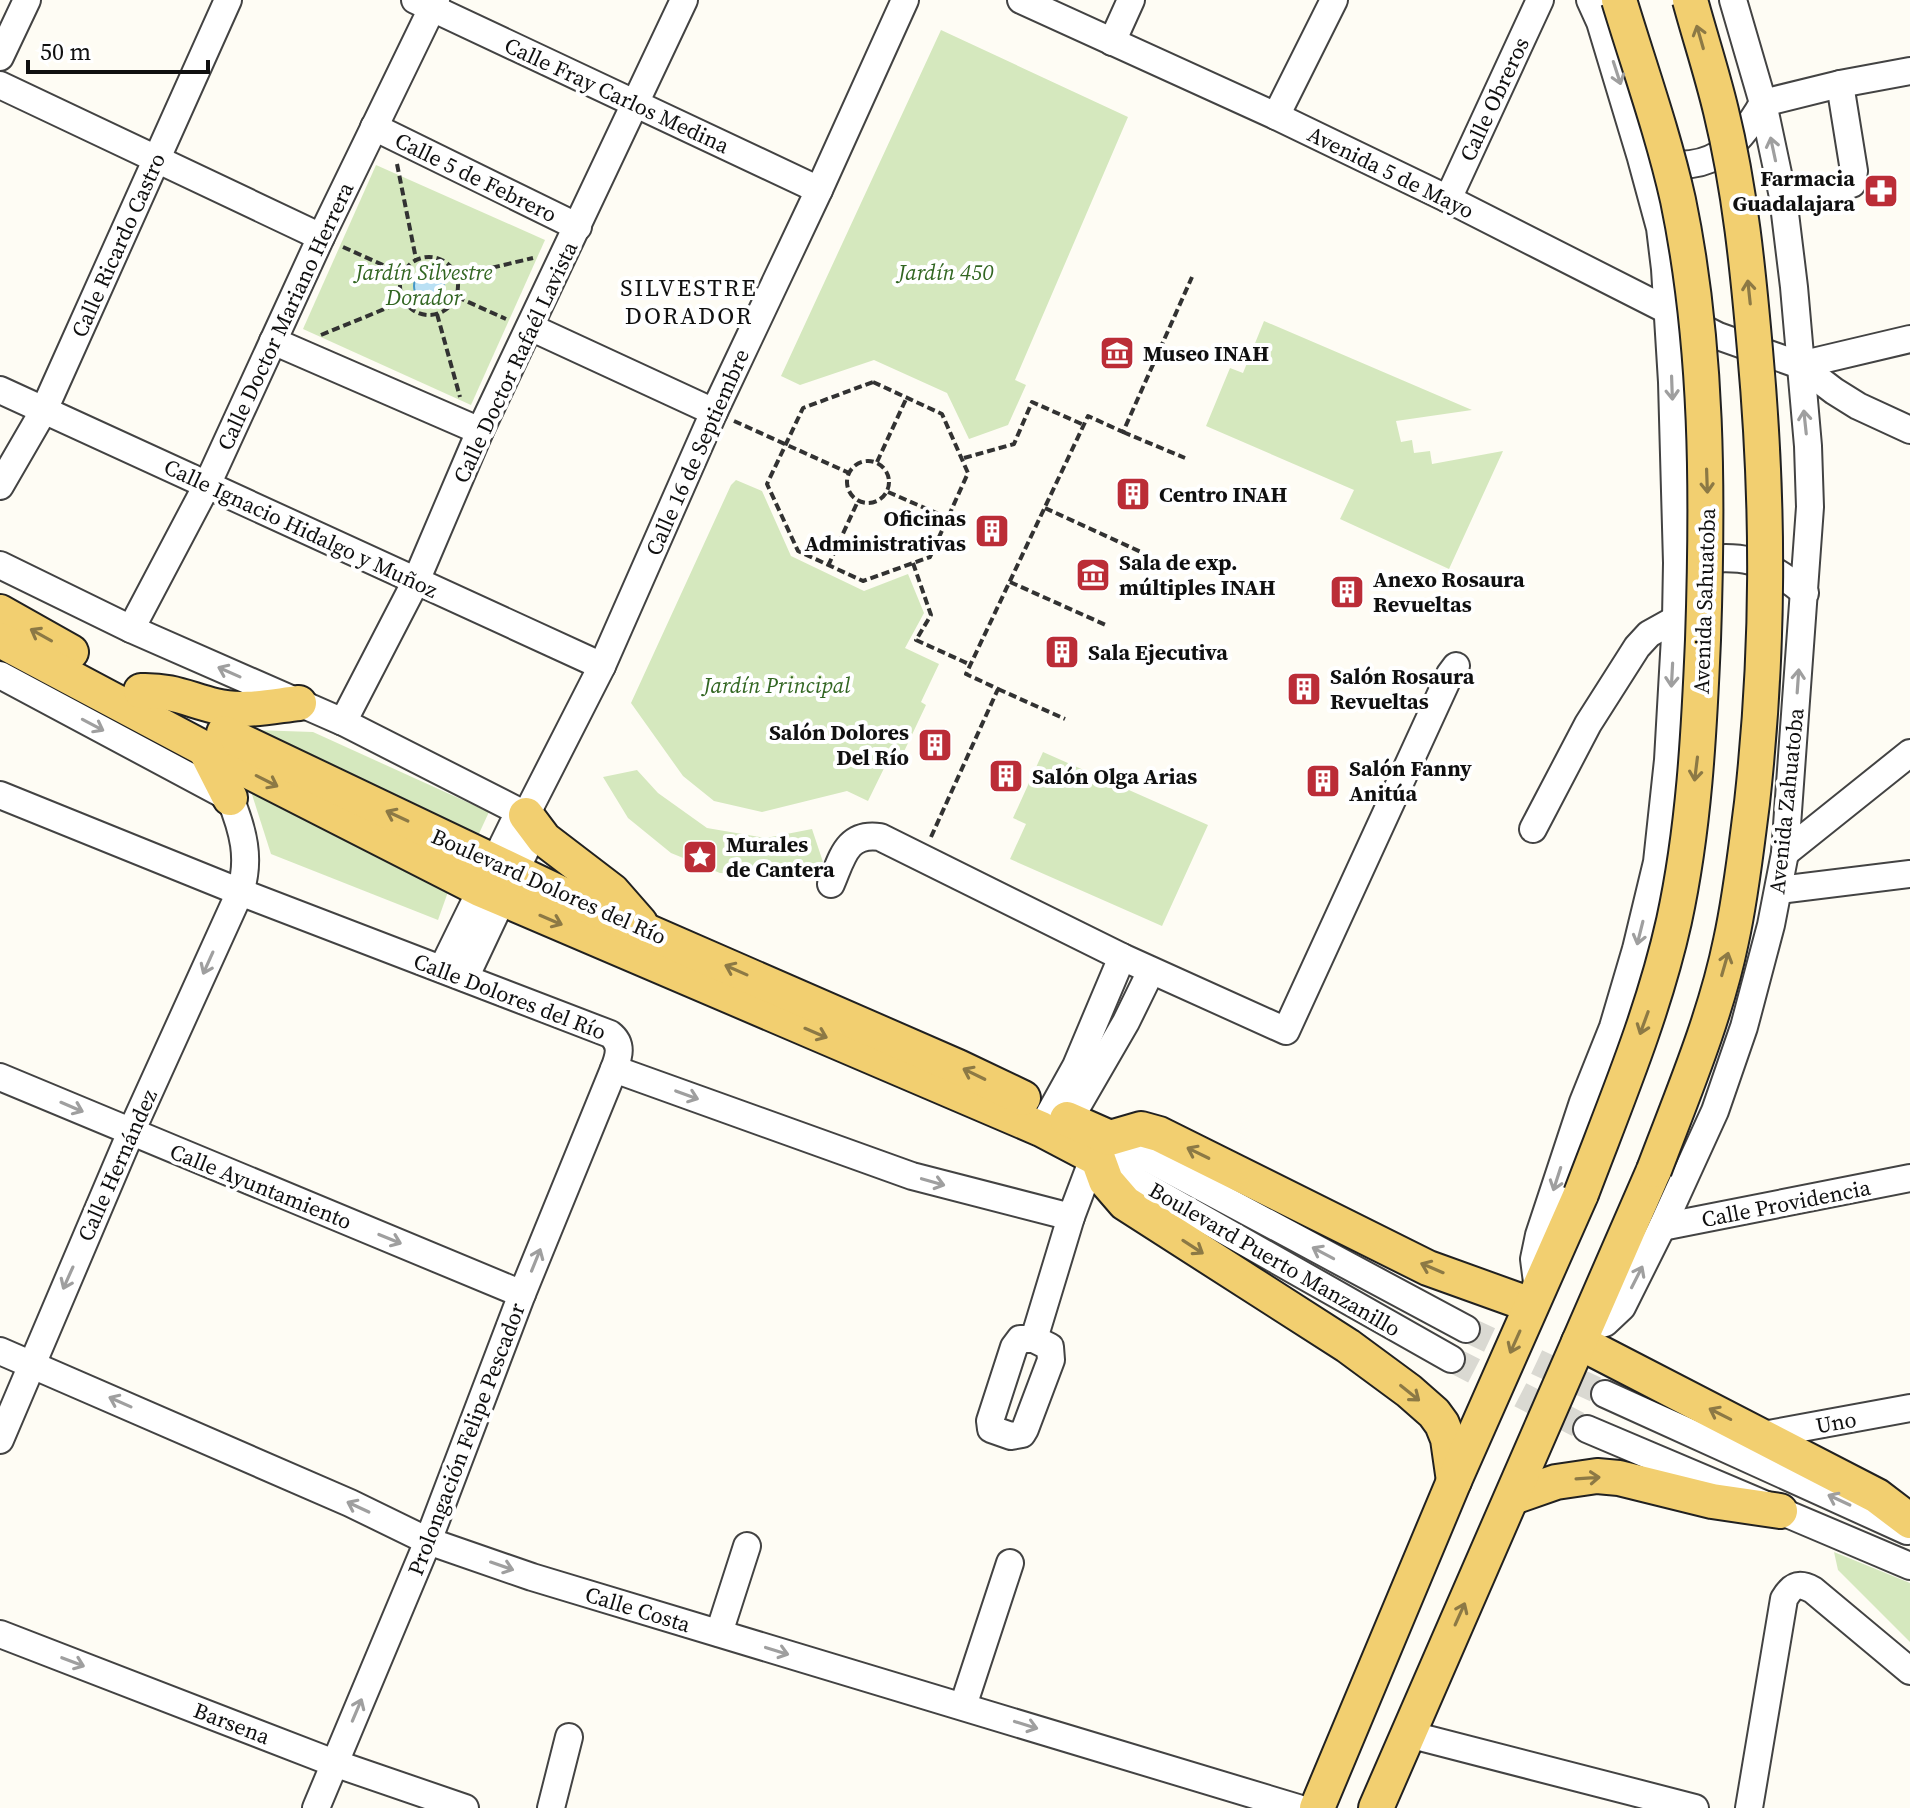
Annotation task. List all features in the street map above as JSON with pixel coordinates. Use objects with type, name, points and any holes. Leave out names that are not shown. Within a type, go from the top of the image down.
[{"type":"main road","name":"Avenida Sahuatoba","points":[[1317,1808],[1454,1481],[1581,1194],[1655,993],[1674,920],[1698,749],[1708,513],[1703,388],[1693,296],[1677,199],[1619,0]]},
{"type":"main road","points":[[1376,1808],[1654,1170],[1711,1011],[1731,942],[1745,863],[1765,650],[1764,453],[1750,291],[1737,200],[1721,111],[1690,0]]},
{"type":"main road","name":"Boulevard Dolores del Río","points":[[0,612],[141,691],[324,782],[498,881],[649,932],[958,1067],[1101,1151]]},
{"type":"main road","name":"Boulevard Dolores del Río","points":[[0,640],[205,749],[1055,1125]]},
{"type":"main road","points":[[141,691],[174,692],[216,707],[299,703]]},
{"type":"main road","points":[[205,749],[230,798]]},
{"type":"main road","points":[[526,815],[544,839],[612,891],[649,932]]},
{"type":"main road","points":[[1454,1481],[1448,1439],[1434,1413],[1348,1346],[1125,1203],[1106,1181],[1101,1151],[1141,1129],[1159,1134],[1428,1268],[1534,1298]]},
{"type":"main road","points":[[1582,1336],[1877,1496],[1910,1521]]},
{"type":"main road","points":[[1513,1497],[1556,1482],[1597,1476],[1619,1478],[1712,1501],[1780,1511]]},
{"type":"street","points":[[0,57],[27,0]]},
{"type":"street","name":"Calle Ricardo Castro","points":[[0,486],[44,410],[228,0]]},
{"type":"street","name":"Calle Doctor Rafaél Lavista","points":[[343,722],[416,581],[474,428],[530,327],[684,0]]},
{"type":"street","name":"Calle 16 de Septiembre","points":[[454,973],[498,881],[531,838],[526,815],[602,666],[714,412],[905,0]]},
{"type":"street","name":"Avenida 5 de Mayo","points":[[1021,0],[1276,116],[1718,336],[1800,365]]},
{"type":"street","points":[[1112,42],[1131,0]]},
{"type":"street","points":[[1276,116],[1334,0]]},
{"type":"street","name":"Calle Obreros","points":[[1448,199],[1540,0]]},
{"type":"street","points":[[1534,1298],[1534,1259],[1539,1235],[1583,1102],[1613,1027],[1657,862],[1668,760],[1676,619],[1677,563],[1668,310],[1660,228],[1604,34],[1590,0]]},
{"type":"street","points":[[1733,0],[1763,103],[1783,197],[1800,365],[1858,406],[1910,430]]},
{"type":"street","name":"Calle Fray Carlos Medina","points":[[428,3],[819,190]]},
{"type":"street","name":"Calle Doctor Mariano Herrera","points":[[131,629],[280,344],[321,237],[382,132],[428,3]]},
{"type":"street","points":[[1641,158],[1665,164],[1702,163],[1724,153],[1738,140],[1763,103],[1910,71]]},
{"type":"street","points":[[1783,197],[1852,184],[1854,171],[1840,84]]},
{"type":"street","points":[[0,85],[321,237]]},
{"type":"street","name":"Calle 5 de Febrero","points":[[382,132],[578,227]]},
{"type":"street","points":[[530,327],[714,412]]},
{"type":"street","points":[[1800,365],[1910,339]]},
{"type":"street","points":[[280,344],[474,428]]},
{"type":"street","name":"Avenida Zahuatoba","points":[[1582,1336],[1605,1323],[1622,1307],[1715,1111],[1744,1027],[1779,890],[1785,853],[1810,507],[1800,365]]},
{"type":"street","name":"Calle Ignacio Hidalgo y Muñoz","points":[[0,390],[602,666]]},
{"type":"street","points":[[1677,563],[1731,557],[1756,561],[1780,572],[1805,593]]},
{"type":"street","points":[[0,565],[131,629],[343,722],[526,815]]},
{"type":"street","points":[[1533,829],[1588,724],[1637,647],[1649,634],[1676,619]]},
{"type":"street","points":[[831,884],[848,845],[867,835],[880,837],[1151,971],[1286,1031],[1456,666]]},
{"type":"street","points":[[0,675],[230,798]]},
{"type":"street","points":[[1785,853],[1910,753]]},
{"type":"street","name":"Calle Dolores del Río","points":[[0,795],[240,892],[610,1034],[619,1045],[620,1054],[614,1069],[912,1176],[1071,1217]]},
{"type":"street","name":"Calle Hernández","points":[[0,1440],[30,1363],[131,1132],[240,892],[246,849],[230,798]]},
{"type":"street","points":[[1779,890],[1910,874]]},
{"type":"street","points":[[1055,1125],[1122,957]]},
{"type":"street","points":[[1055,1125],[1126,1022],[1151,971]]},
{"type":"street","name":"Prolongación Felipe Pescador","points":[[316,1808],[428,1541],[522,1294],[614,1069]]},
{"type":"street","name":"Calle Ayuntamiento","points":[[0,1077],[522,1294]]},
{"type":"street","points":[[1034,1339],[1071,1217],[1101,1151]]},
{"type":"street","name":"Boulevard Puerto Manzanillo","points":[[1101,1151],[1466,1329]]},
{"type":"street","name":"Boulevard Puerto Manzanillo","points":[[1101,1151],[1451,1359]]},
{"type":"street","name":"Calle Providencia","points":[[1662,1227],[1910,1178]]},
{"type":"street","name":"Calle Costa","points":[[0,1351],[350,1503],[428,1541],[532,1577],[1298,1808]]},
{"type":"street","points":[[1605,1394],[1910,1532]]},
{"type":"street","name":"Uno","points":[[1763,1435],[1910,1408]]},
{"type":"street","points":[[1587,1429],[1910,1566]]},
{"type":"street","points":[[719,1633],[747,1546]]},
{"type":"street","points":[[963,1706],[1010,1563]]},
{"type":"street","points":[[1749,1808],[1784,1599],[1796,1585],[1813,1590],[1910,1671]]},
{"type":"street","name":"Barsena","points":[[0,1634],[334,1763],[465,1808]]},
{"type":"street","points":[[1408,1734],[1695,1808]]},
{"type":"street","points":[[551,1808],[569,1737]]},
{"type":"path","points":[[382,132],[416,259]]},
{"type":"path","points":[[321,237],[403,274]]},
{"type":"path","points":[[457,276],[565,251]]},
{"type":"path","points":[[436,257],[452,267],[457,276],[457,297],[445,311],[437,314],[418,313],[404,301],[400,292],[403,274],[416,259],[436,257]]},
{"type":"path","points":[[1123,432],[1192,277]]},
{"type":"path","points":[[457,297],[509,321],[530,327]]},
{"type":"path","points":[[280,344],[404,301]]},
{"type":"path","points":[[437,314],[474,428]]},
{"type":"path","points":[[873,382],[907,397],[942,414],[968,473],[930,557],[863,581],[798,551],[767,484],[803,408],[873,382]]},
{"type":"path","points":[[877,462],[907,397]]},
{"type":"path","points":[[964,458],[1014,444],[1032,402],[1084,425]]},
{"type":"path","points":[[714,412],[849,473]]},
{"type":"path","points":[[1065,719],[966,674],[1022,550],[1088,416],[1185,458]]},
{"type":"path","points":[[864,461],[877,462],[887,471],[888,492],[878,501],[858,501],[847,486],[849,473],[852,467],[864,461]]},
{"type":"path","points":[[888,492],[957,522]]},
{"type":"path","points":[[828,566],[858,501]]},
{"type":"path","points":[[1045,508],[1141,552]]},
{"type":"path","points":[[913,563],[931,615],[916,640],[971,665]]},
{"type":"path","points":[[1010,582],[1108,626]]},
{"type":"path","points":[[921,856],[998,689]]},
{"type":"green space","name":"Jardín 450","points":[[941,30],[1128,117],[1015,380],[1026,385],[1008,425],[969,439],[947,393],[874,360],[800,385],[781,376]]},
{"type":"green space","name":"Jardín Silvestre Dorador","points":[[376,165],[545,240],[471,405],[303,329]]},
{"type":"green space","points":[[1264,321],[1472,410],[1396,421],[1401,442],[1412,440],[1414,453],[1430,451],[1432,464],[1503,451],[1449,569],[1340,519],[1354,490],[1206,426],[1230,368],[1243,373]]},
{"type":"green space","name":"Jardín Principal","points":[[736,480],[762,491],[791,556],[864,591],[908,574],[924,613],[905,648],[939,664],[921,702],[926,705],[900,760],[890,756],[868,801],[847,791],[762,812],[714,801],[683,776],[631,703]]},
{"type":"green space","points":[[251,730],[313,732],[489,812],[476,840]]},
{"type":"green space","points":[[1043,752],[1208,825],[1162,926],[1010,859],[1026,824],[1013,818]]},
{"type":"green space","points":[[637,770],[658,793],[707,828],[766,838],[812,829],[824,865],[776,876],[720,873],[671,853],[628,818],[603,777]]},
{"type":"green space","points":[[248,782],[449,889],[438,920],[271,854]]},
{"type":"green space","points":[[1834,1552],[1910,1583],[1910,1642],[1838,1570]]},
{"type":"water","points":[[429,271],[435,272],[443,280],[443,292],[435,300],[429,301],[423,300],[415,292],[414,286],[415,280],[423,272]]},
{"type":"tunnel","points":[[1466,1329],[1605,1394]]},
{"type":"tunnel","points":[[1451,1359],[1587,1429]]},
{"type":"place","name":"Farmacia Guadalajara","points":[[1881,191]]},
{"type":"place","name":"Museo INAH","points":[[1117,353]]},
{"type":"place","name":"Centro INAH","points":[[1133,494]]},
{"type":"place","name":"Oficinas Administrativas","points":[[992,531]]},
{"type":"place","name":"Sala de exp. múltiples INAH","points":[[1093,575]]},
{"type":"place","name":"Anexo Rosaura Revueltas","points":[[1347,592]]},
{"type":"place","name":"Sala Ejecutiva","points":[[1062,652]]},
{"type":"place","name":"Salón Rosaura Revueltas","points":[[1304,689]]},
{"type":"place","name":"Salón Dolores Del Río","points":[[935,745]]},
{"type":"place","name":"Salón Olga Arias","points":[[1006,776]]},
{"type":"place","name":"Salón Fanny Anitúa","points":[[1323,781]]},
{"type":"place","name":"Murales de Cantera","points":[[700,857]]},
{"type":"district","name":"SILVESTRE DORADOR","points":[[689,302]]}]
